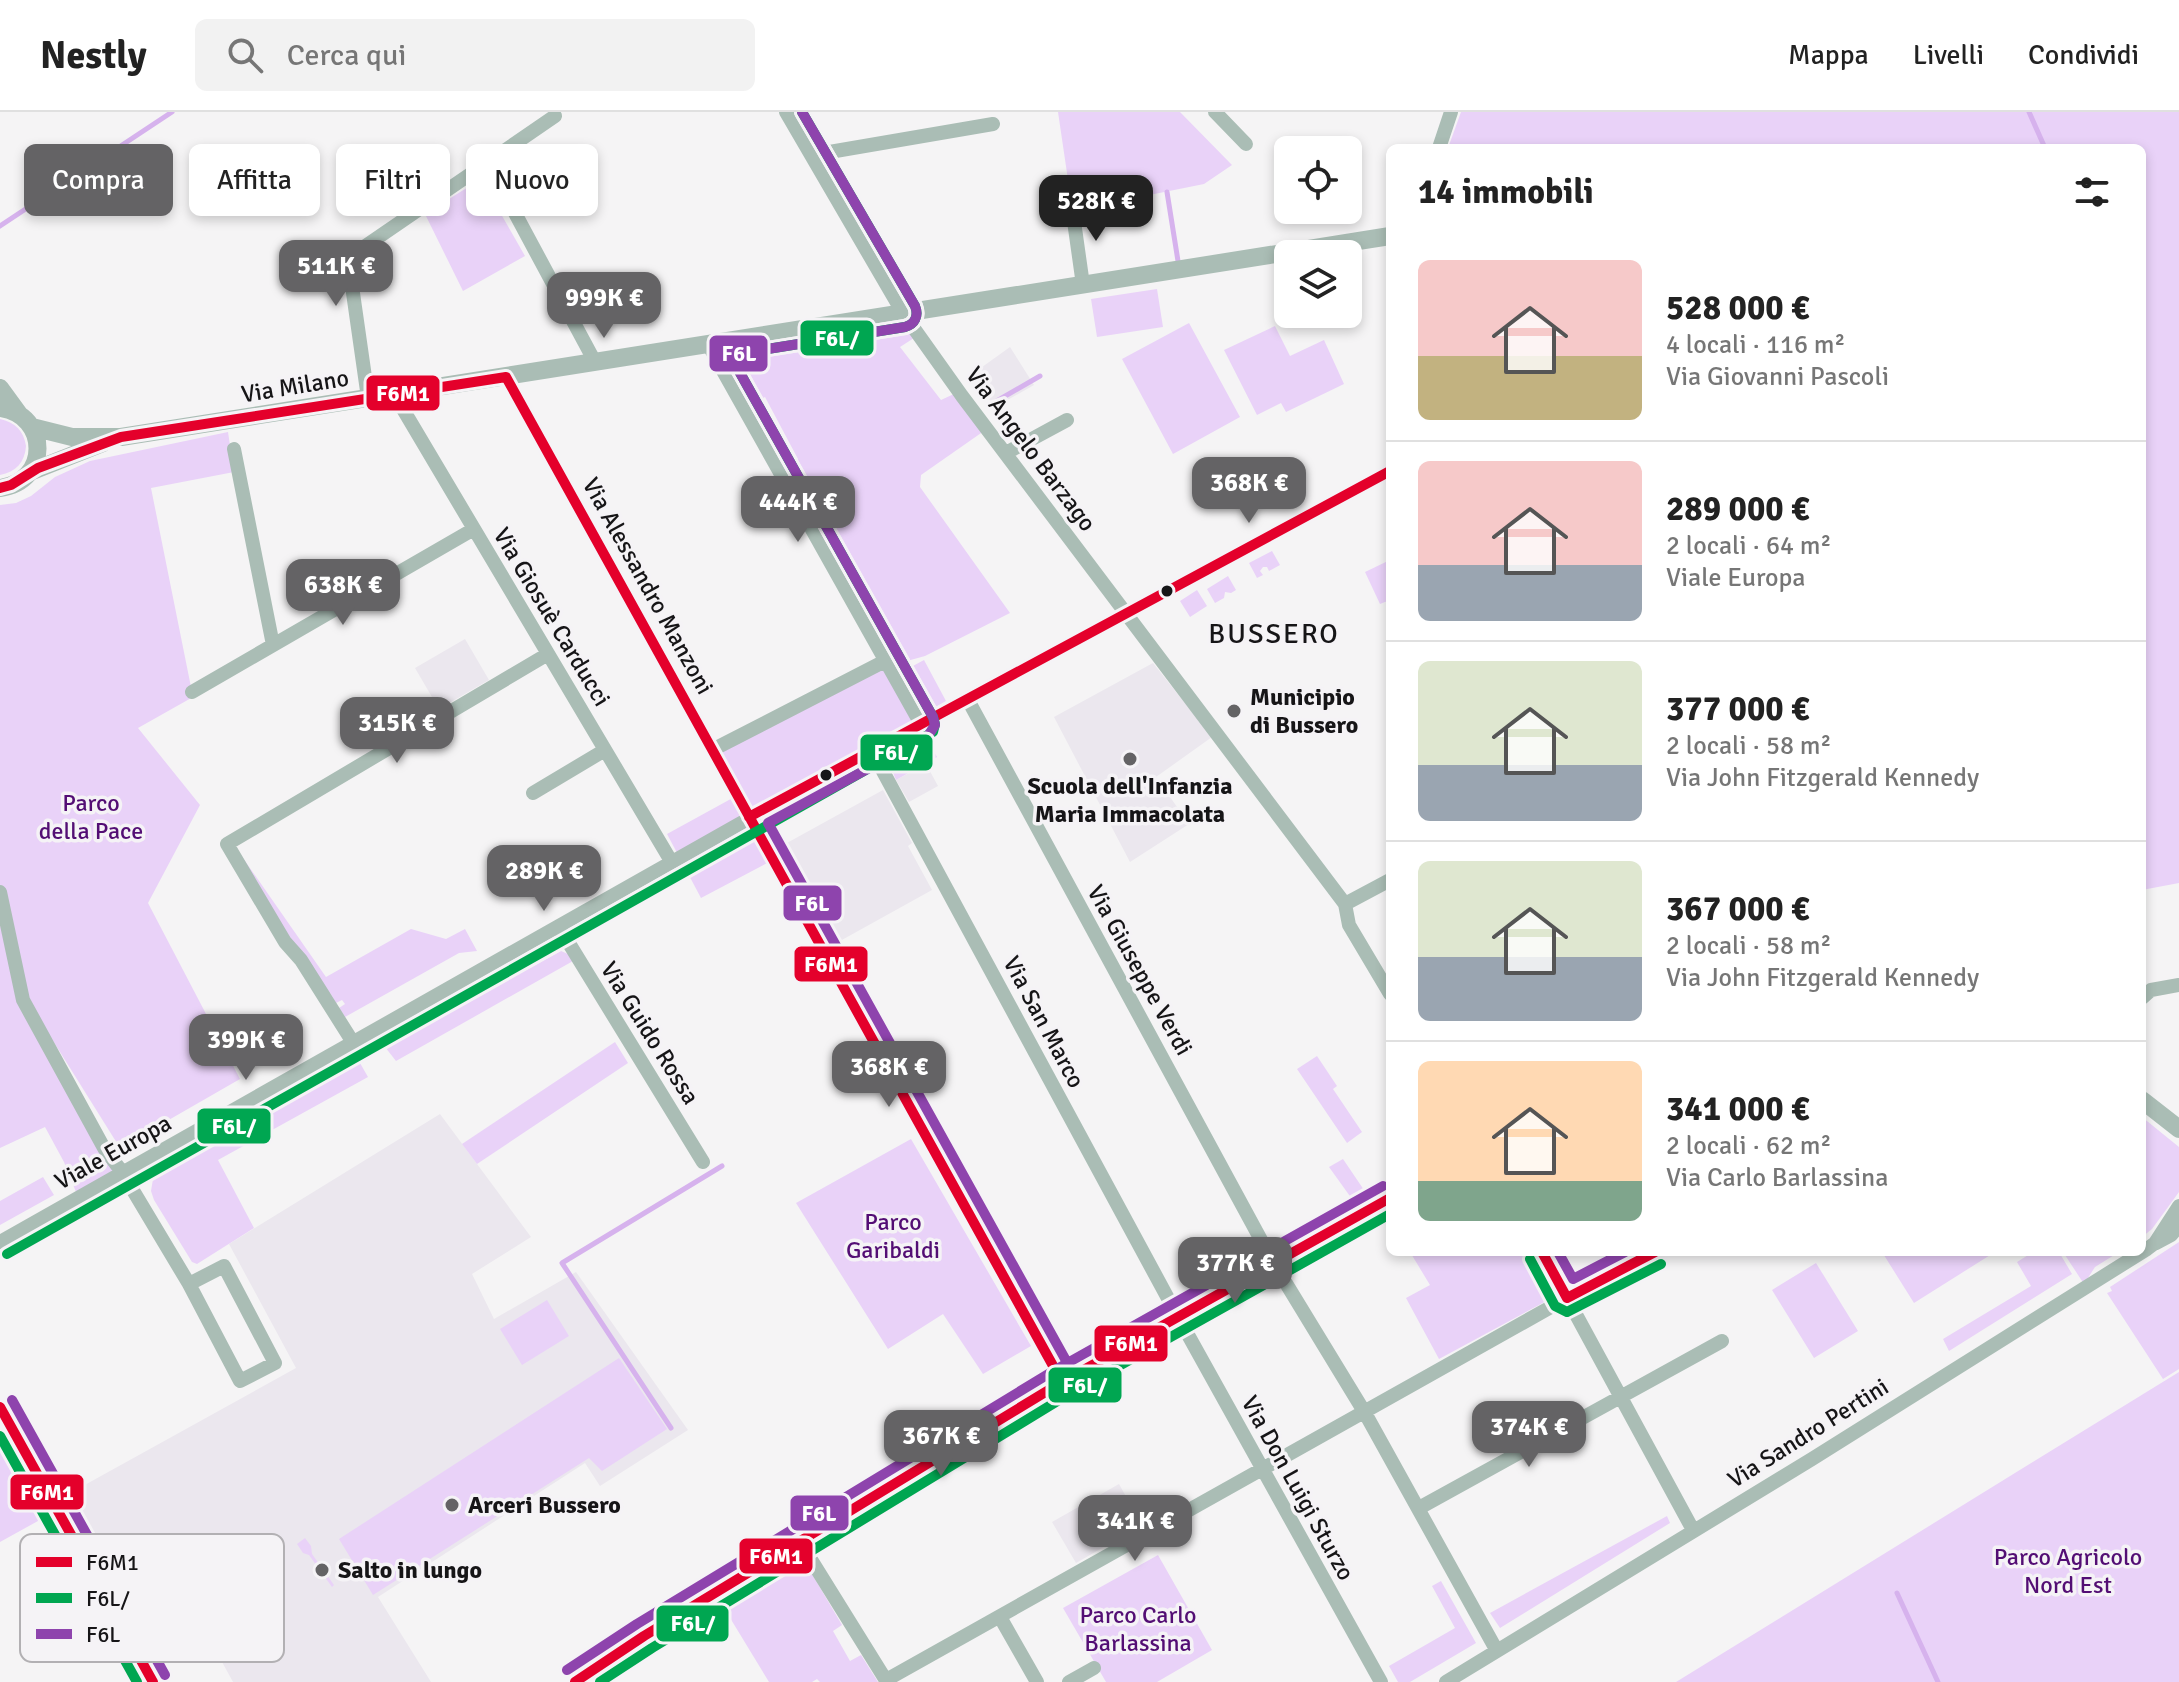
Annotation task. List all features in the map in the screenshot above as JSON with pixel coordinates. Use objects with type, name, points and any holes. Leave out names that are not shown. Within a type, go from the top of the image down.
[{"type":"street","name":"Via Angelo Barzago","points":[[786,112],[903,313],[1345,904],[1349,925],[1386,987]]},
{"type":"street","points":[[1215,112],[1246,144]]},
{"type":"street","points":[[1440,144],[1451,112]]},
{"type":"street","points":[[513,144],[555,116]]},
{"type":"street","points":[[812,155],[993,124]]},
{"type":"street","points":[[368,398],[348,258],[466,176]]},
{"type":"street","points":[[1072,207],[1083,285]]},
{"type":"street","points":[[517,216],[595,362]]},
{"type":"street","name":"Via Milano","points":[[0,488],[16,483],[30,472],[77,451],[121,437],[1386,237]]},
{"type":"street","points":[[708,344],[921,724]]},
{"type":"street","name":"Via Alessandro Manzoni","points":[[506,377],[1062,1382]]},
{"type":"street","points":[[0,388],[25,420],[38,449],[30,472]]},
{"type":"street","name":"Via Giosuè Carducci","points":[[394,394],[671,861]]},
{"type":"street","name":"Via Milano","points":[[0,408],[72,437],[121,437]]},
{"type":"street","points":[[1006,453],[1067,420]]},
{"type":"street","points":[[234,449],[273,645]]},
{"type":"street","name":"Viale Europa","points":[[0,1242],[354,1044],[749,817],[1386,473]]},
{"type":"street","points":[[192,692],[474,529]]},
{"type":"street","points":[[354,1044],[301,960],[285,942],[227,844],[548,654]]},
{"type":"street","points":[[714,749],[885,661]]},
{"type":"street","name":"Via Giuseppe Verdi","points":[[968,700],[1273,1262],[1365,1413],[1497,1651]]},
{"type":"street","points":[[533,793],[605,750]]},
{"type":"street","name":"Via San Marco","points":[[872,751],[1177,1315]]},
{"type":"street","points":[[1345,904],[1386,882]]},
{"type":"street","points":[[0,892],[23,1000],[104,1148],[122,1172],[189,1284],[240,1381],[275,1363],[224,1266],[189,1284]]},
{"type":"street","name":"Via Guido Rossa","points":[[559,927],[703,1162]]},
{"type":"street","points":[[2146,994],[2151,990],[2179,985]]},
{"type":"street","points":[[2146,1103],[2179,1129]]},
{"type":"street","points":[[575,1682],[644,1636],[1062,1382],[1386,1200]]},
{"type":"street","name":"Via Sandro Pertini","points":[[2146,1249],[2155,1243],[2179,1206]]},
{"type":"street","points":[[2155,1243],[2171,1235],[2179,1226]]},
{"type":"street","points":[[1544,1256],[1693,1530]]},
{"type":"street","points":[[800,1542],[887,1681],[1567,1298],[1647,1256]]},
{"type":"street","name":"Via Sandro Pertini","points":[[1446,1682],[1812,1459],[2134,1256]]},
{"type":"street","name":"Via Don Luigi Sturzo","points":[[1177,1315],[1381,1682]]},
{"type":"street","points":[[1419,1508],[1722,1341]]},
{"type":"street","points":[[0,1407],[71,1534]]},
{"type":"street","points":[[1000,1617],[1037,1682]]},
{"type":"street","points":[[142,1662],[153,1682]]},
{"type":"street","points":[[1069,1682],[1094,1668]]},
{"type":"shaded area","points":[[1010,347],[1034,385],[995,407],[971,375]]},
{"type":"shaded area","points":[[465,639],[489,680],[439,709],[415,668]]},
{"type":"shaded area","name":"Scuola dell'Infanzia Maria Immacolata","points":[[1153,663],[1212,737],[1156,777],[1189,824],[1130,862],[1054,717]]},
{"type":"shaded area","points":[[926,764],[938,786],[909,802],[896,780]]},
{"type":"shaded area","points":[[883,790],[912,843],[908,846],[932,890],[831,946],[776,849]]},
{"type":"shaded area","points":[[440,1114],[531,1237],[472,1274],[494,1319],[576,1272],[688,1430],[600,1486],[585,1463],[378,1597],[431,1682],[233,1682],[222,1662],[284,1662],[284,1534],[83,1534],[63,1497],[296,1368],[229,1244]]},
{"type":"shaded area","points":[[1119,1484],[1142,1525],[1076,1563],[1052,1522]]},
{"type":"green space","points":[[1058,112],[1180,112],[1232,165],[1204,184],[1075,210],[1072,207]]},
{"type":"green space","points":[[1461,112],[2179,112],[2179,883],[2146,889],[2146,144],[1449,144]]},
{"type":"green space","points":[[466,188],[466,216],[502,216],[525,256],[463,291],[426,216],[450,216],[450,198]]},
{"type":"green space","points":[[1157,289],[1163,327],[1097,337],[1091,299]]},
{"type":"green space","points":[[1189,323],[1240,417],[1173,454],[1122,359]]},
{"type":"green space","points":[[901,325],[914,338],[900,347],[941,400],[956,393],[984,431],[921,475],[920,487],[1010,613],[925,656],[907,661],[911,667],[924,660],[946,701],[930,710],[904,662],[890,667],[875,641],[891,631],[811,485],[793,494],[779,470],[798,459],[765,397],[745,407],[729,362],[735,349]]},
{"type":"green space","points":[[1274,326],[1290,356],[1324,340],[1344,384],[1286,412],[1281,403],[1257,415],[1224,350]]},
{"type":"green space","points":[[0,419],[18,428],[26,446],[19,465],[0,475]]},
{"type":"green space","name":"Parco della Pace","points":[[228,432],[234,472],[151,488],[193,697],[138,728],[200,805],[148,903],[240,1079],[120,1148],[50,1036],[120,1167],[76,1192],[45,1127],[0,1148],[0,505],[16,503],[31,496],[55,477],[90,461]]},
{"type":"green space","points":[[1272,551],[1280,565],[1269,571],[1263,567],[1260,571],[1263,575],[1257,578],[1249,563]]},
{"type":"green space","points":[[1386,562],[1386,602],[1380,604],[1365,572]]},
{"type":"green space","points":[[1228,576],[1236,590],[1225,592],[1224,598],[1215,603],[1207,589]]},
{"type":"green space","points":[[1197,590],[1207,606],[1190,617],[1180,601]]},
{"type":"green space","points":[[884,663],[918,723],[749,819],[771,861],[701,898],[667,834],[738,795],[716,750]]},
{"type":"green space","points":[[928,741],[937,757],[896,780],[892,770],[896,759]]},
{"type":"green space","points":[[236,848],[326,977],[411,929],[446,939],[465,929],[477,951],[459,953],[345,1017],[339,1008],[345,1004],[342,1000],[336,1003],[330,993],[326,995],[288,938]]},
{"type":"green space","points":[[561,951],[573,961],[396,1061],[385,1047]]},
{"type":"green space","points":[[615,1042],[628,1063],[477,1164],[462,1144]]},
{"type":"green space","points":[[1317,1056],[1337,1086],[1333,1089],[1362,1132],[1347,1143],[1297,1069]]},
{"type":"green space","points":[[360,1063],[368,1077],[218,1160],[254,1228],[197,1264],[192,1262],[154,1200],[151,1191],[153,1179]]},
{"type":"green space","points":[[2146,1120],[2179,1147],[2179,1192],[2146,1234]]},
{"type":"green space","name":"Parco Garibaldi","points":[[911,1139],[1031,1346],[983,1374],[943,1314],[888,1349],[796,1203]]},
{"type":"green space","points":[[1343,1159],[1364,1190],[1352,1199],[1329,1167]]},
{"type":"green space","points":[[43,1177],[54,1195],[0,1225],[0,1201]]},
{"type":"green space","points":[[2179,1242],[2179,1369],[2163,1379],[2107,1293],[2112,1291],[2110,1287]]},
{"type":"green space","points":[[1412,1256],[1529,1256],[1552,1298],[1439,1359],[1406,1298],[1430,1285]]},
{"type":"green space","points":[[1885,1256],[1989,1256],[1914,1303]]},
{"type":"green space","points":[[2027,1256],[2061,1256],[2072,1274],[1949,1351],[1943,1339],[2031,1286],[2017,1262]]},
{"type":"green space","points":[[2066,1256],[2113,1256],[2095,1267],[2084,1284]]},
{"type":"green space","points":[[1816,1263],[1858,1331],[1814,1358],[1772,1290]]},
{"type":"green space","points":[[547,1300],[569,1336],[522,1365],[500,1329]]},
{"type":"green space","name":"Arceri Bussero","points":[[619,1358],[667,1429],[602,1471],[589,1458],[373,1595],[339,1539]]},
{"type":"green space","name":"Parco Agricolo Nord Est","points":[[2179,1372],[2179,1682],[1676,1682]]},
{"type":"green space","points":[[0,1430],[47,1516],[0,1542]]},
{"type":"green space","points":[[1667,1516],[1670,1523],[1500,1628],[1490,1613]]},
{"type":"green space","name":"Salto in lungo","points":[[305,1538],[312,1554],[334,1585],[332,1587],[297,1544]]},
{"type":"green space","name":"Parco Carlo Barlassina","points":[[1158,1555],[1212,1650],[1157,1682],[1106,1682],[1063,1608]]},
{"type":"green space","points":[[789,1568],[812,1574],[842,1625],[833,1631],[850,1661],[861,1655],[878,1682],[820,1682],[817,1679],[812,1682],[769,1682],[724,1608]]},
{"type":"green space","points":[[1441,1581],[1476,1643],[1410,1682],[1398,1682],[1389,1666],[1455,1628],[1432,1586]]},
{"type":"waterway","points":[[0,226],[172,112]]},
{"type":"waterway","points":[[2029,112],[2043,144]]},
{"type":"waterway","points":[[1167,192],[1178,261]]},
{"type":"waterway","points":[[995,402],[1040,376]]},
{"type":"waterway","points":[[671,1428],[562,1263],[722,1166]]},
{"type":"waterway","points":[[1897,1593],[1938,1682]]},
{"type":"transit line","name":"F6L/","points":[[7,1254],[933,732],[933,717],[730,355],[905,327],[916,316],[915,306],[802,112]]},
{"type":"transit line","name":"F6L","points":[[802,112],[915,306],[916,316],[905,327],[730,355],[935,725],[928,736],[768,823],[1074,1375]]},
{"type":"transit line","name":"F6M1","points":[[0,488],[11,485],[38,468],[121,437],[506,377],[1062,1382]]},
{"type":"transit line","name":"F6M1","points":[[749,817],[1386,473]]},
{"type":"transit line","name":"F6L","points":[[567,1670],[637,1624],[1055,1370],[1383,1186]]},
{"type":"transit line","name":"F6M1","points":[[575,1682],[644,1636],[1062,1382],[1386,1200]]},
{"type":"transit line","name":"F6L/","points":[[600,1682],[1069,1394],[1386,1216]]},
{"type":"transit line","name":"F6M1","points":[[1544,1256],[1567,1298],[1647,1256]]},
{"type":"transit line","name":"F6L","points":[[1560,1256],[1573,1279],[1617,1256]]},
{"type":"transit line","name":"F6L/","points":[[1530,1259],[1555,1306],[1567,1312],[1661,1264]]},
{"type":"transit line","name":"F6L","points":[[12,1400],[87,1534]]},
{"type":"transit line","name":"F6M1","points":[[0,1407],[71,1534]]},
{"type":"transit line","name":"F6L/","points":[[0,1436],[55,1534]]},
{"type":"transit line","name":"F6L/","points":[[126,1662],[137,1682]]},
{"type":"transit line","name":"F6M1","points":[[142,1662],[153,1682]]},
{"type":"transit line","name":"F6L","points":[[158,1662],[165,1675]]},
{"type":"place","name":"Municipio di Bussero","points":[[1234,711]]},
{"type":"place","name":"Scuola dell'Infanzia Maria Immacolata","points":[[1130,759]]},
{"type":"place","name":"Arceri Bussero","points":[[452,1505]]},
{"type":"place","name":"Salto in lungo","points":[[322,1570]]},
{"type":"district","name":"BUSSERO","points":[[1274,633]]}]
